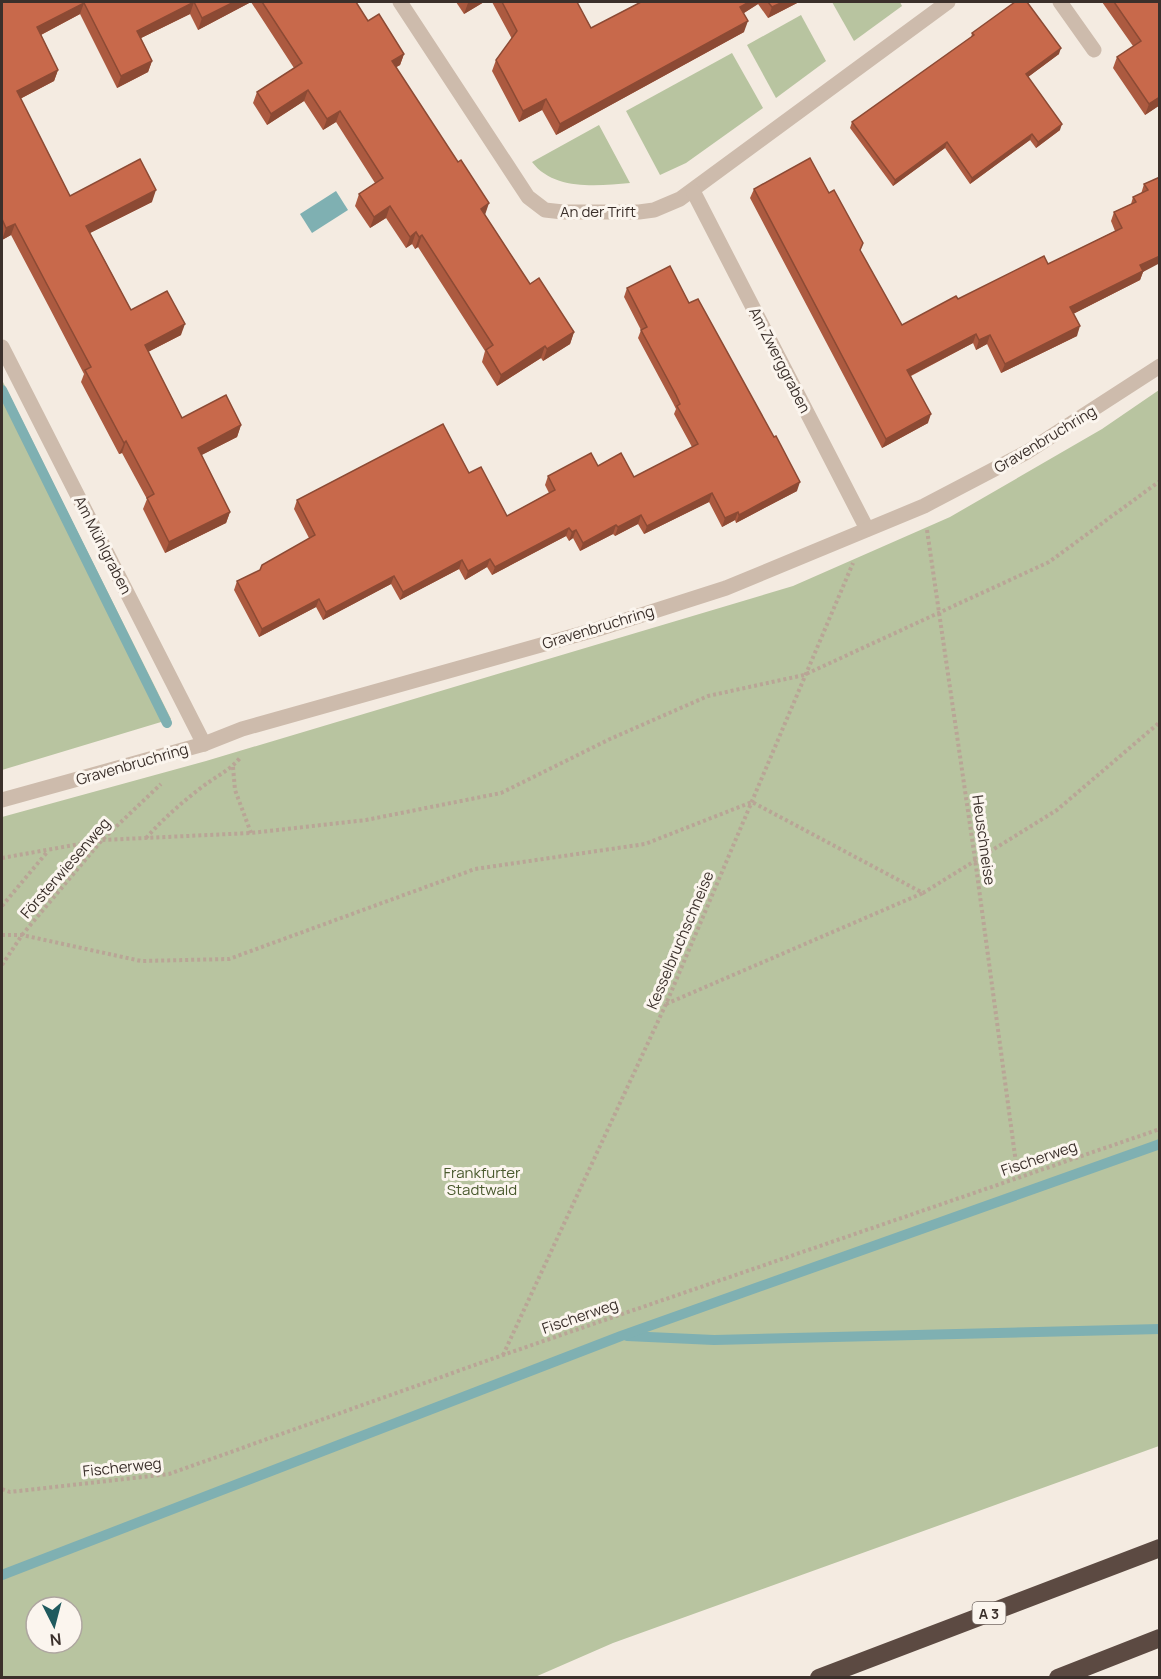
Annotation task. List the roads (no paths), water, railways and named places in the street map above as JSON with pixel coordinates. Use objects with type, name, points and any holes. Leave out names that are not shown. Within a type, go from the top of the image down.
[{"type":"highway","name":"A 3","points":[[819,1677],[1160,1548]]},
{"type":"highway","points":[[1058,1677],[1160,1638]]},
{"type":"street","name":"An der Trift","points":[[400,2],[528,197],[545,210],[563,212],[654,210],[693,191],[948,2]]},
{"type":"street","points":[[1060,2],[1094,50]]},
{"type":"street","name":"Am Zwerggraben","points":[[693,191],[867,529]]},
{"type":"street","name":"Am Mühlgraben","points":[[2,347],[204,744]]},
{"type":"street","name":"Gravenbruchring","points":[[2,800],[204,744],[242,729],[598,629],[726,588],[924,506],[1027,452],[1160,366]]},
{"type":"water","points":[[336,191],[348,210],[312,233],[300,214]]},
{"type":"waterway","points":[[2,390],[167,723]]},
{"type":"waterway","points":[[2,1575],[621,1336],[1160,1144]]},
{"type":"waterway","points":[[627,1336],[714,1340],[1160,1329]]},
{"type":"park label","name":"Frankfurter Stadtwald","points":[[482,1180]]}]
